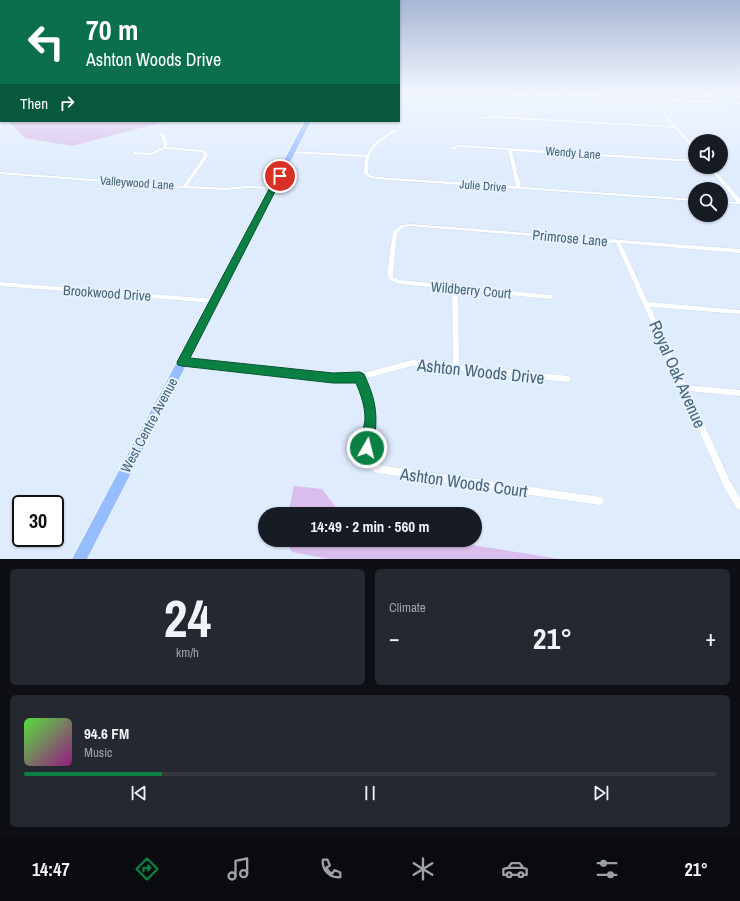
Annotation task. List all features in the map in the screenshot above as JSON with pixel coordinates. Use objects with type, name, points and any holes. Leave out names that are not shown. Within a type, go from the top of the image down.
[{"type":"main road","name":"West Centre Avenue","points":[[79,559],[307,122]]},
{"type":"street","points":[[533,119],[675,127]]},
{"type":"street","points":[[668,119],[688,141]]},
{"type":"street","points":[[292,152],[367,156],[375,142],[395,130]]},
{"type":"street","points":[[162,134],[166,144],[165,148]]},
{"type":"street","name":"Wendy Lane","points":[[451,148],[459,146],[688,161]]},
{"type":"street","points":[[134,153],[150,154],[165,148],[200,150],[206,154],[204,160],[184,186]]},
{"type":"street","points":[[510,150],[519,188]]},
{"type":"street","name":"Julie Drive","points":[[367,156],[365,170],[367,175],[372,177],[688,200]]},
{"type":"street","name":"Valleywood Lane","points":[[0,173],[184,186],[274,188]]},
{"type":"street","points":[[716,174],[740,202]]},
{"type":"street","points":[[728,202],[740,202]]},
{"type":"street","name":"Primrose Lane","points":[[393,279],[390,276],[390,270],[394,235],[395,232],[401,227],[410,225],[740,251]]},
{"type":"street","name":"Royal Oak Avenue","points":[[618,242],[727,484],[740,506]]},
{"type":"street","name":"Wildberry Court","points":[[393,279],[404,284],[550,297]]},
{"type":"street","name":"Brookwood Drive","points":[[0,284],[214,301]]},
{"type":"street","points":[[455,289],[456,368]]},
{"type":"street","points":[[646,304],[740,312]]},
{"type":"street","name":"Ashton Woods Drive","points":[[182,362],[333,378],[360,377],[412,363],[568,379]]},
{"type":"street","name":"Ashton Woods Court","points":[[360,377],[368,397],[370,409],[371,420],[367,448],[368,458],[376,469],[600,501]]},
{"type":"street","points":[[685,388],[740,394]]},
{"type":"shaded area","points":[[9,122],[163,122],[72,146],[25,138]]},
{"type":"shaded area","points":[[294,486],[322,489],[336,507],[290,507]]},
{"type":"shaded area","points":[[289,547],[482,547],[560,559],[329,559],[292,552]]},
{"type":"route","points":[[280,176],[182,362],[342,379],[360,377],[368,397],[370,409],[371,420],[367,448]]}]
